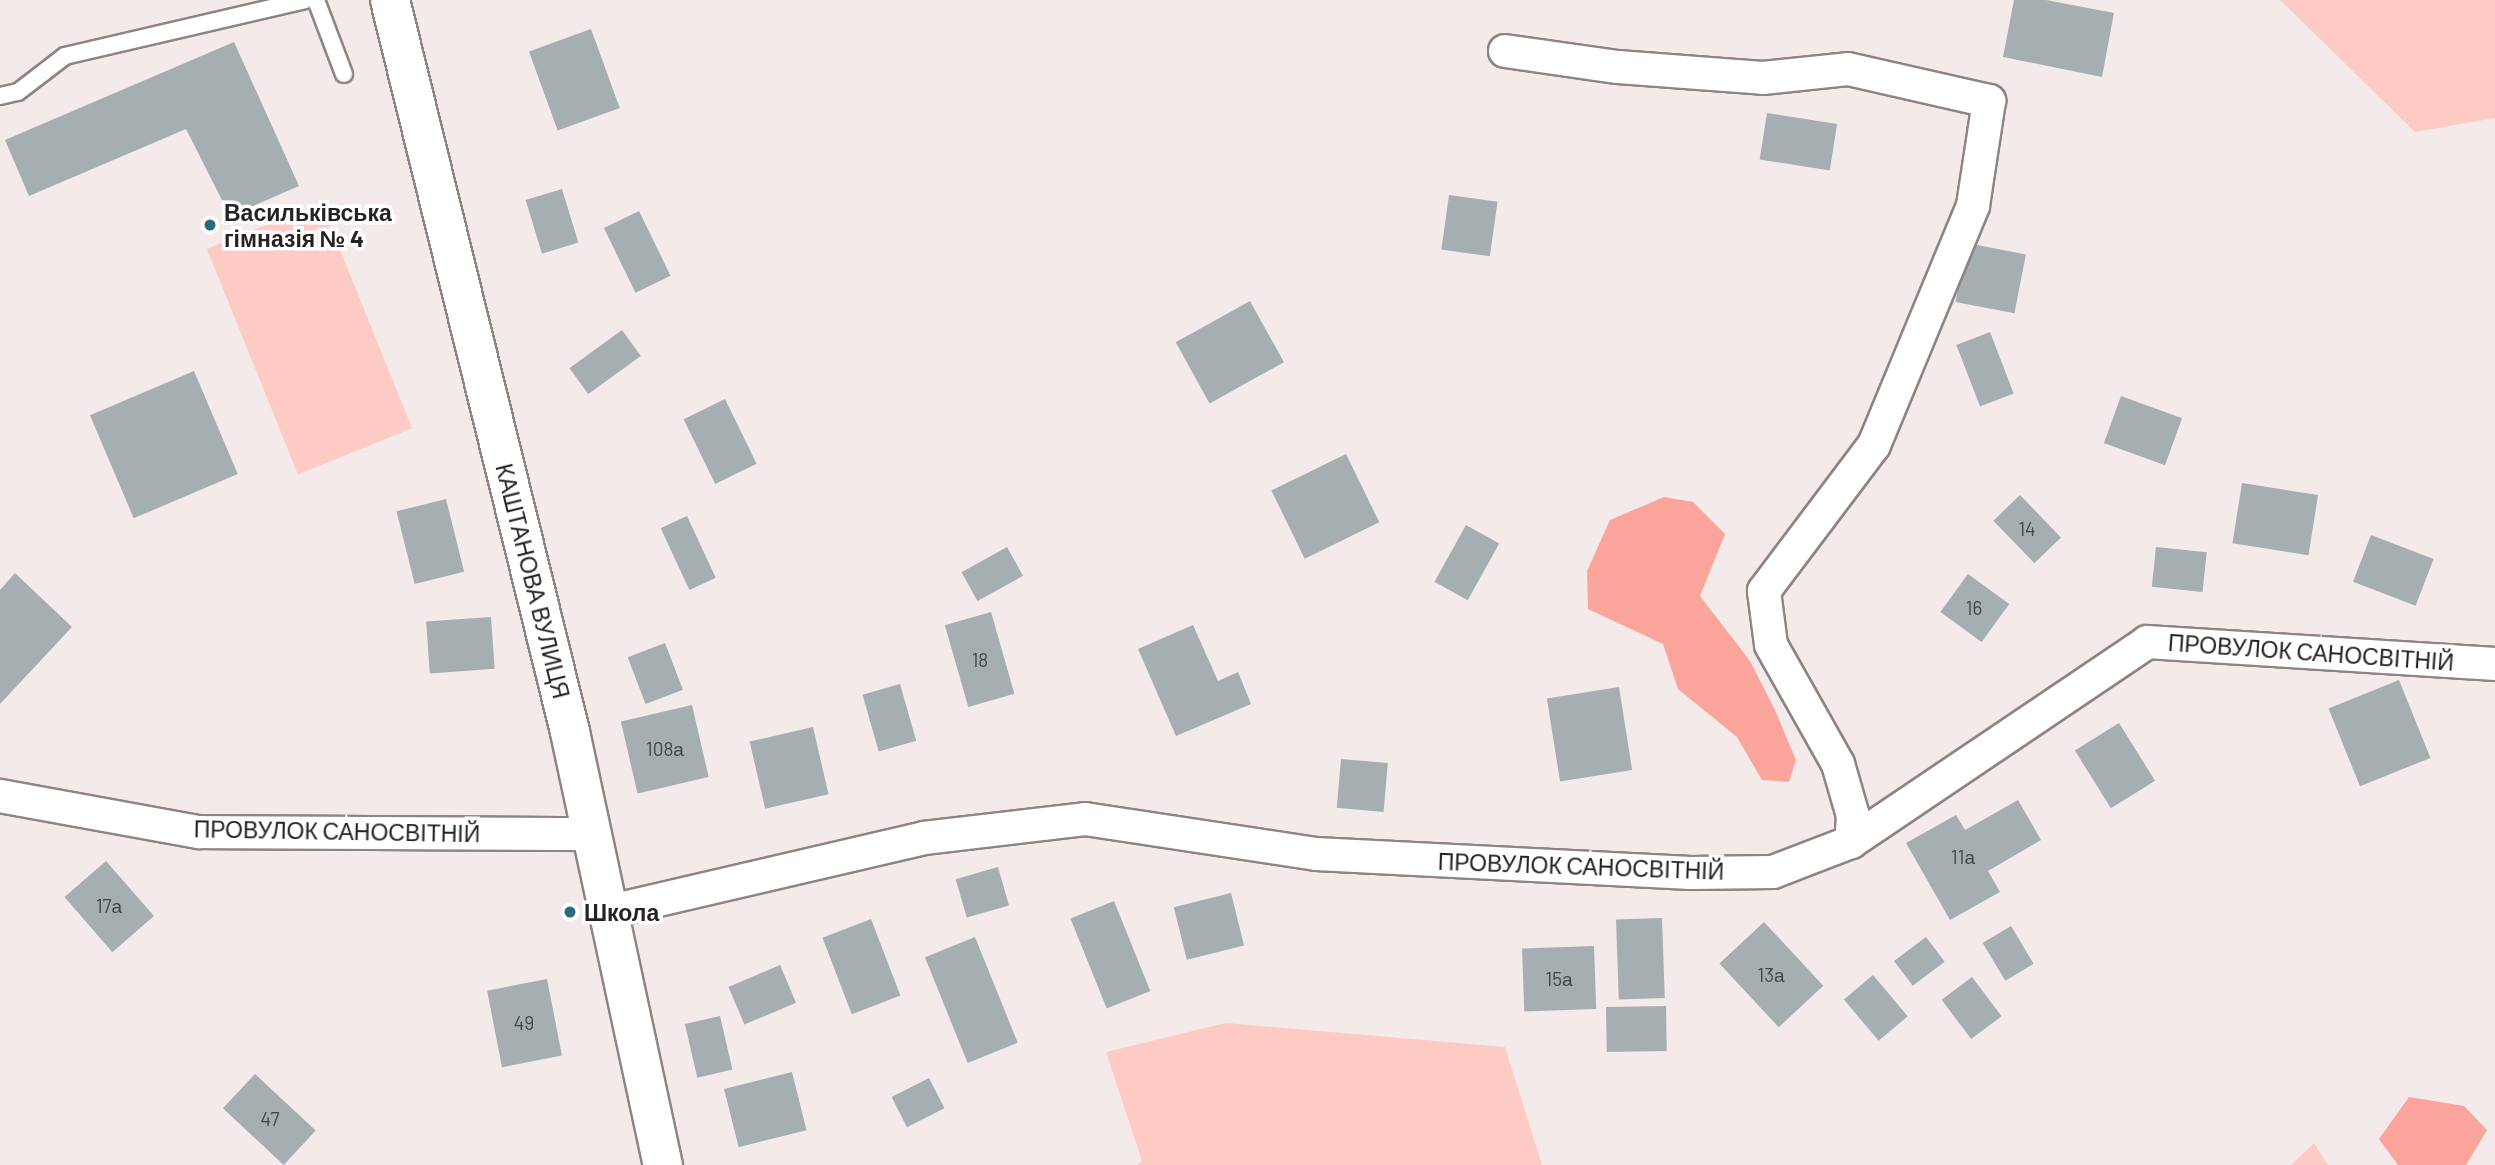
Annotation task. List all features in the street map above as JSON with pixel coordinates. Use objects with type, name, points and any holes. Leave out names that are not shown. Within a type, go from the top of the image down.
[{"type":"street","name":"КАШТАНОВА ВУЛИЦЯ","points":[[390,0],[593,834],[663,1165]]},
{"type":"street","points":[[1505,51],[1618,67],[1763,78],[1848,68],[1990,101],[1973,206],[1874,445],[1763,591],[1771,645],[1838,764],[1853,816],[1851,842]]},
{"type":"street","name":"ПРОВУЛОК САНОСВІТНІЙ","points":[[611,911],[924,838],[1085,819],[1316,854],[1690,873],[1773,872],[1851,842],[2147,642],[2495,664]]},
{"type":"street","name":"ПРОВУЛОК САНОСВІТНІЙ","points":[[0,796],[199,832],[593,834]]},
{"type":"lane","points":[[0,96],[18,92],[65,56],[305,0]]},
{"type":"lane","points":[[316,0],[344,74]]},
{"type":"shaded area","points":[[2280,0],[2495,0],[2495,118],[2415,132]]},
{"type":"shaded area","points":[[321,203],[412,428],[298,474],[207,249]]},
{"type":"shaded area","points":[[1664,497],[1693,502],[1725,534],[1700,596],[1750,661],[1775,710],[1796,760],[1789,782],[1762,780],[1737,737],[1678,689],[1663,644],[1588,609],[1587,571],[1610,520]]},
{"type":"shaded area","points":[[1226,1023],[1505,1047],[1542,1165],[1137,1165],[1142,1161],[1106,1052]]},
{"type":"shaded area","points":[[2409,1097],[2464,1106],[2487,1130],[2466,1165],[2398,1165],[2379,1139]]},
{"type":"shaded area","points":[[2314,1143],[2328,1165],[2291,1165]]},
{"type":"building","points":[[2014,0],[2046,0],[2114,13],[2102,77],[2003,57]]},
{"type":"building","points":[[591,29],[620,108],[558,131],[529,52]]},
{"type":"building","points":[[234,42],[299,186],[230,216],[186,129],[29,196],[5,140]]},
{"type":"building","points":[[1767,113],[1837,124],[1830,171],[1760,159]]},
{"type":"building","points":[[562,189],[578,243],[542,254],[526,200]]},
{"type":"building","points":[[1449,195],[1498,202],[1490,256],[1441,249]]},
{"type":"building","points":[[639,211],[671,276],[636,293],[604,228]]},
{"type":"building","points":[[1967,243],[2026,254],[2014,313],[1956,302]]},
{"type":"building","points":[[1250,301],[1284,362],[1210,403],[1176,342]]},
{"type":"building","points":[[622,330],[641,356],[588,394],[569,368]]},
{"type":"building","points":[[1990,332],[2014,394],[1980,407],[1956,345]]},
{"type":"building","points":[[194,371],[238,474],[134,518],[90,415]]},
{"type":"building","points":[[2121,396],[2182,418],[2165,465],[2104,443]]},
{"type":"building","points":[[725,399],[757,464],[715,484],[684,419]]},
{"type":"building","points":[[1346,454],[1379,522],[1305,559],[1271,490]]},
{"type":"building","points":[[2242,483],[2318,495],[2309,555],[2232,543]]},
{"type":"building","points":[[2020,495],[2061,537],[2034,563],[1993,521]]},
{"type":"building","points":[[446,499],[464,572],[415,584],[397,511]]},
{"type":"building","points":[[687,516],[716,578],[689,590],[661,528]]},
{"type":"building","points":[[1466,525],[1499,543],[1468,600],[1434,582]]},
{"type":"building","points":[[2371,535],[2434,559],[2416,606],[2353,582]]},
{"type":"building","points":[[1007,547],[1023,576],[978,601],[962,572]]},
{"type":"building","points":[[2156,547],[2207,552],[2203,592],[2152,587]]},
{"type":"building","points":[[15,573],[72,627],[0,704],[0,590]]},
{"type":"building","points":[[1968,574],[2009,604],[1982,642],[1940,612]]},
{"type":"building","points":[[991,612],[1014,694],[968,707],[945,625]]},
{"type":"building","points":[[491,617],[495,669],[430,673],[426,622]]},
{"type":"building","points":[[1193,625],[1218,681],[1238,672],[1251,704],[1176,736],[1138,649]]},
{"type":"building","points":[[665,643],[683,690],[646,704],[628,657]]},
{"type":"building","points":[[2399,680],[2430,758],[2360,786],[2329,708]]},
{"type":"building","points":[[900,684],[916,741],[879,751],[863,695]]},
{"type":"building","points":[[1619,687],[1632,770],[1560,781],[1547,698]]},
{"type":"building","points":[[692,705],[709,777],[638,794],[621,721]]},
{"type":"building","points":[[2119,723],[2155,781],[2111,808],[2075,751]]},
{"type":"building","points":[[813,727],[829,794],[765,809],[750,742]]},
{"type":"building","points":[[1341,759],[1388,763],[1384,812],[1337,808]]},
{"type":"building","points":[[2018,800],[2041,840],[1988,871],[2000,892],[1950,920],[1906,843],[1956,815],[1965,830]]},
{"type":"building","points":[[106,861],[154,916],[112,952],[64,897]]},
{"type":"building","points":[[998,867],[1009,905],[967,918],[956,879]]},
{"type":"building","points":[[1231,893],[1244,945],[1187,960],[1174,907]]},
{"type":"building","points":[[1114,901],[1150,991],[1107,1009],[1070,919]]},
{"type":"building","points":[[1662,918],[1665,998],[1619,1000],[1616,920]]},
{"type":"building","points":[[871,919],[900,996],[852,1014],[822,938]]},
{"type":"building","points":[[1764,922],[1823,986],[1779,1027],[1719,964]]},
{"type":"building","points":[[2011,926],[2034,964],[2005,981],[1983,943]]},
{"type":"building","points":[[975,937],[1018,1043],[968,1063],[925,957]]},
{"type":"building","points":[[1926,937],[1945,962],[1913,986],[1894,961]]},
{"type":"building","points":[[1594,946],[1596,1009],[1524,1011],[1522,949]]},
{"type":"building","points":[[780,965],[796,1003],[744,1025],[728,987]]},
{"type":"building","points":[[1873,975],[1908,1016],[1879,1041],[1844,999]]},
{"type":"building","points":[[1972,977],[2001,1016],[1971,1039],[1942,1000]]},
{"type":"building","points":[[547,979],[562,1056],[502,1067],[487,991]]},
{"type":"building","points":[[1666,1006],[1667,1051],[1607,1052],[1606,1007]]},
{"type":"building","points":[[720,1016],[732,1070],[697,1078],[685,1024]]},
{"type":"building","points":[[792,1072],[807,1130],[739,1147],[724,1089]]},
{"type":"building","points":[[255,1074],[316,1131],[284,1165],[223,1108]]},
{"type":"building","points":[[929,1078],[944,1108],[907,1127],[892,1097]]},
{"type":"place","name":"Васильківська гімназія № 4","points":[[210,225]]},
{"type":"place","name":"Школа","points":[[570,912]]}]
